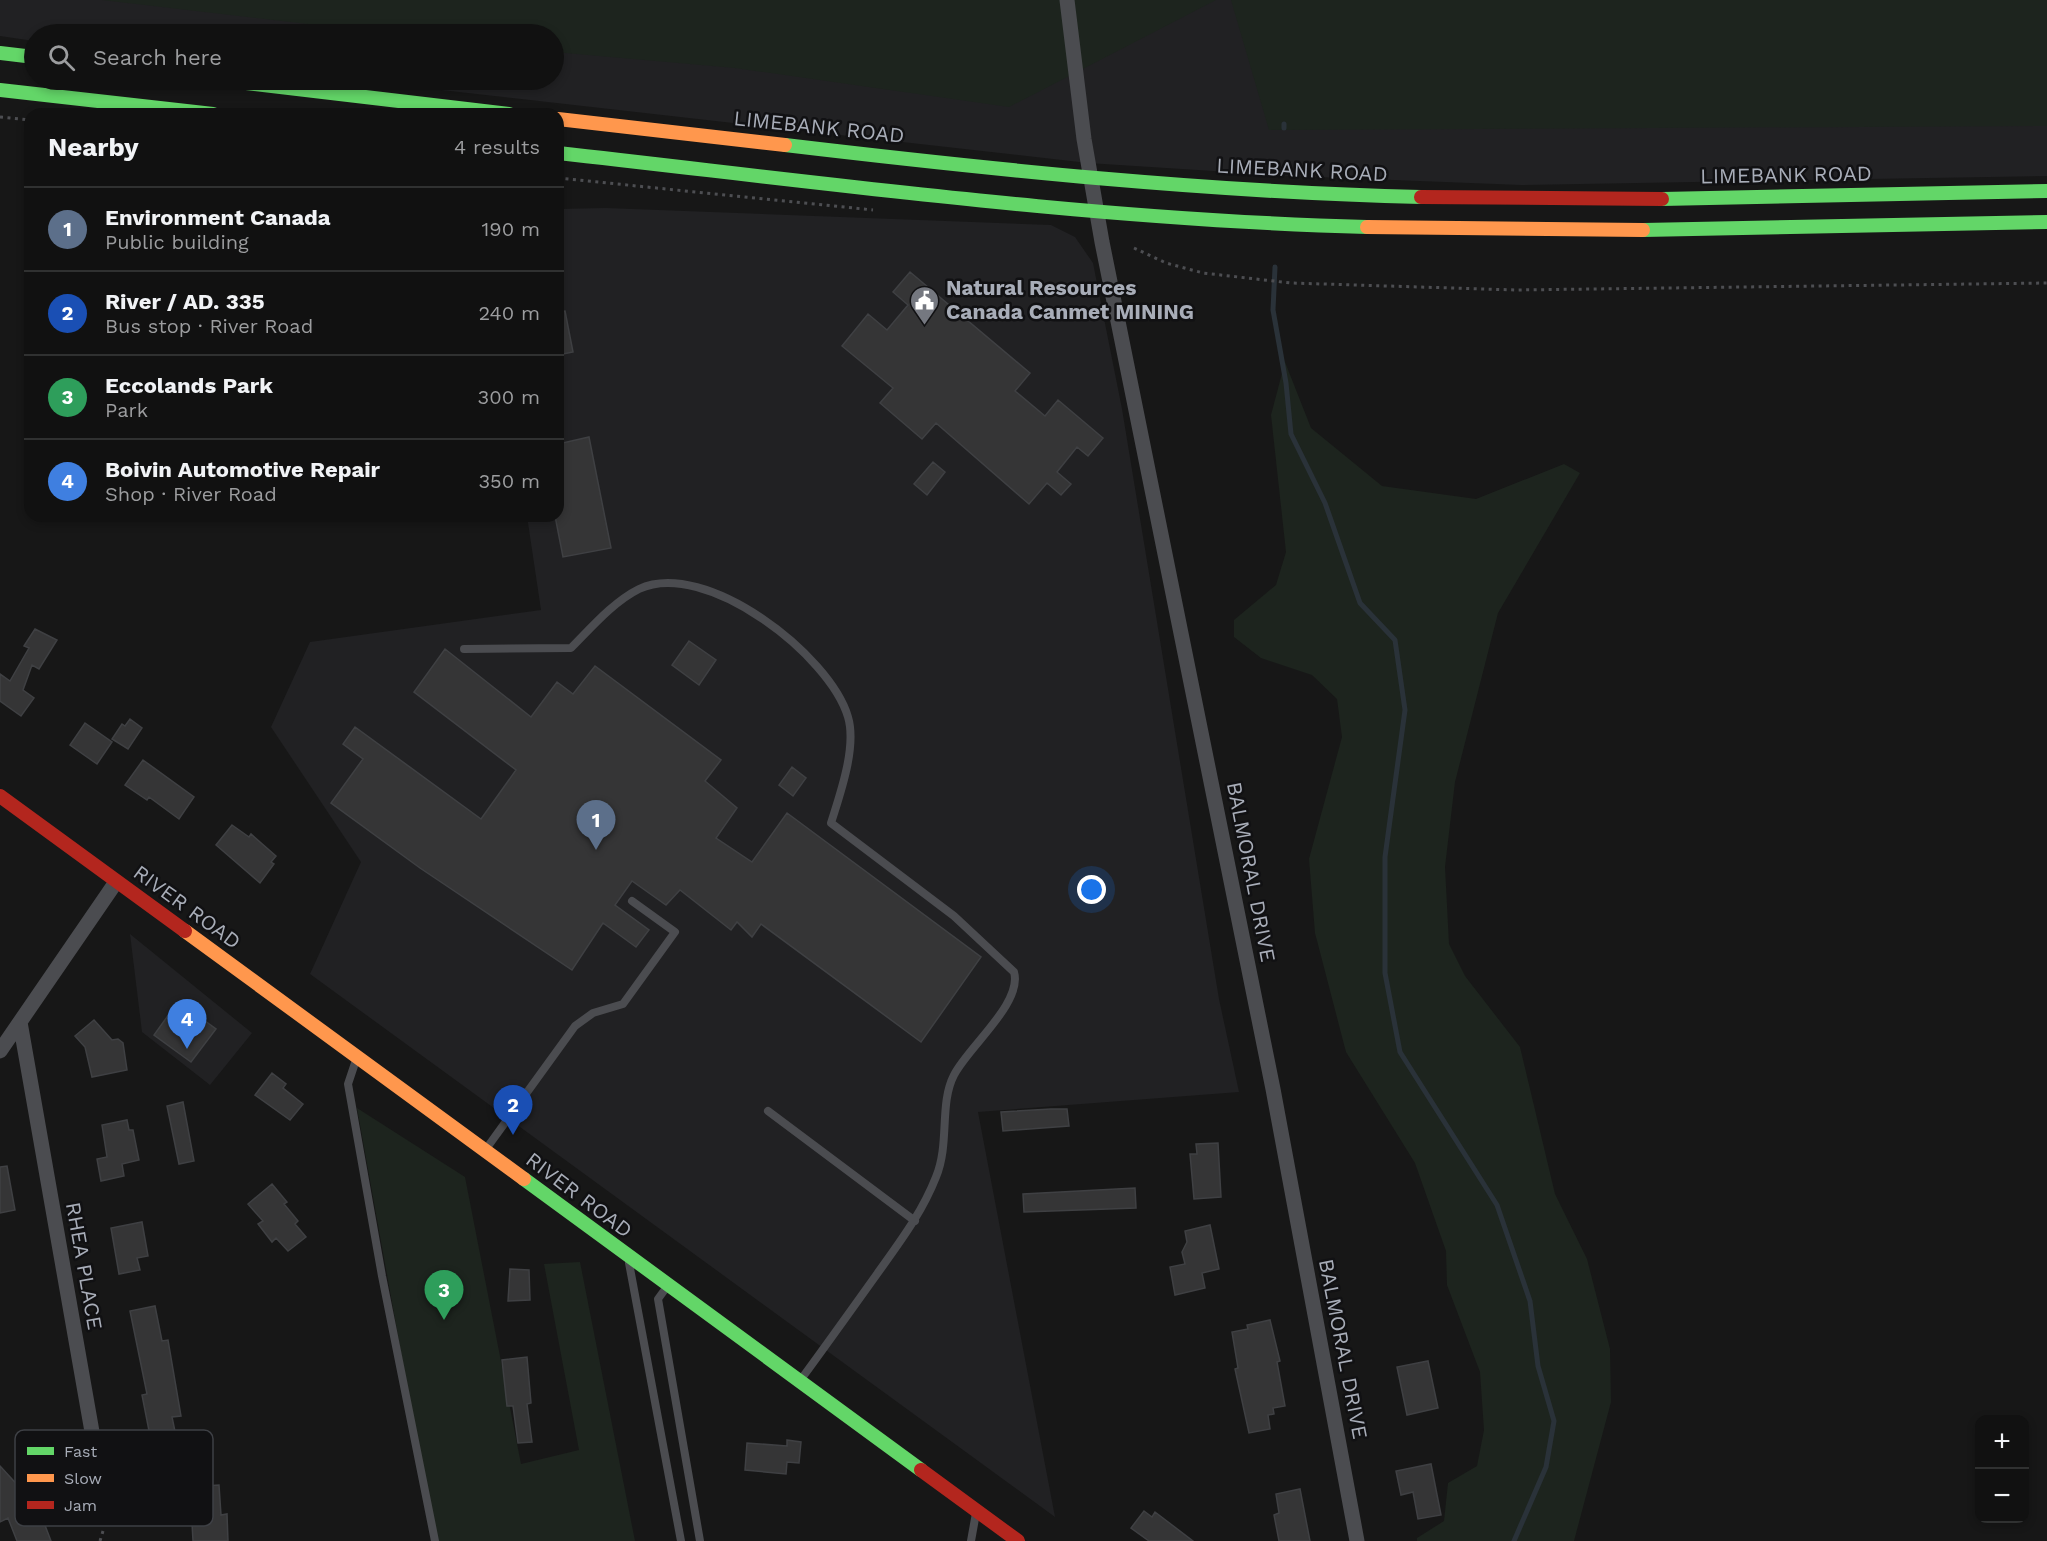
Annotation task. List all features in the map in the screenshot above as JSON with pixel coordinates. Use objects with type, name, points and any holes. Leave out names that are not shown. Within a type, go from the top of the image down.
[{"type":"main road","points":[[0,53],[24,56]]},
{"type":"main road","points":[[0,90],[152,108]]},
{"type":"main road","points":[[306,90],[458,108]]},
{"type":"main road","name":"LIMEBANK ROAD","points":[[564,120],[1090,178],[1293,192],[1502,199],[2047,191]]},
{"type":"main road","points":[[564,154],[1097,212],[1318,226],[1507,231],[2047,222]]},
{"type":"main road","name":"RIVER ROAD","points":[[0,796],[628,1258],[1018,1541]]},
{"type":"street","name":"BALMORAL DRIVE","points":[[1067,0],[1090,178],[1270,1078],[1357,1541]]},
{"type":"street","points":[[0,1051],[116,882]]},
{"type":"street","name":"RHEA PLACE","points":[[20,1022],[92,1430]]},
{"type":"lane","points":[[464,649],[571,648],[620,602],[640,589],[681,584],[714,593],[743,608],[789,639],[816,664],[836,690],[848,717],[850,737],[842,785],[831,823],[954,916],[1003,959],[1014,972],[1016,980],[1008,1003],[964,1057],[950,1083],[947,1092],[945,1148],[941,1165],[915,1221],[800,1381]]},
{"type":"lane","points":[[484,1151],[575,1026],[593,1013],[623,1004],[675,932],[632,901]]},
{"type":"lane","points":[[357,1058],[348,1084],[382,1276],[435,1541]]},
{"type":"lane","points":[[768,1111],[915,1221]]},
{"type":"lane","points":[[628,1258],[681,1541]]},
{"type":"lane","points":[[667,1286],[658,1299],[700,1541]]},
{"type":"lane","points":[[971,1541],[977,1511]]},
{"type":"path","points":[[0,117],[24,119]]},
{"type":"path","points":[[564,179],[875,211]]},
{"type":"path","points":[[1134,248],[1184,269],[1282,282],[1516,290],[2047,283]]},
{"type":"shaded area","points":[[0,0],[2047,0],[2047,176],[1521,185],[1292,176],[1088,163],[442,90],[564,90],[564,24],[24,24],[24,40],[0,36]]},
{"type":"shaded area","points":[[102,0],[1216,0],[1009,107],[735,68],[564,53],[564,24],[308,24]]},
{"type":"shaded area","points":[[1231,0],[2047,0],[2047,126],[1269,130]]},
{"type":"shaded area","points":[[606,208],[1051,225],[1075,237],[1093,263],[1122,409],[1219,999],[1239,1092],[978,1112],[1055,1517],[310,974],[361,862],[271,727],[310,642],[541,610],[528,522],[564,522],[564,209]]},
{"type":"shaded area","points":[[1285,362],[1311,428],[1382,486],[1476,499],[1564,464],[1580,473],[1498,613],[1455,782],[1445,867],[1449,944],[1465,976],[1520,1047],[1555,1194],[1587,1259],[1610,1349],[1611,1402],[1574,1541],[1417,1541],[1417,1538],[1444,1521],[1448,1483],[1477,1466],[1484,1430],[1480,1372],[1447,1285],[1446,1251],[1415,1163],[1346,1052],[1315,933],[1309,859],[1342,737],[1337,699],[1312,675],[1261,658],[1234,637],[1234,620],[1276,585],[1286,552],[1271,415]]},
{"type":"shaded area","points":[[130,934],[252,1033],[210,1085],[142,1032]]},
{"type":"shaded area","points":[[357,1108],[465,1177],[521,1464],[579,1450],[544,1264],[580,1262],[635,1541],[435,1541]]},
{"type":"building","points":[[910,272],[1030,373],[1015,391],[1045,416],[1058,400],[1103,438],[1088,456],[1077,447],[1057,472],[1071,484],[1061,495],[1047,483],[1029,504],[936,423],[922,439],[880,403],[893,388],[842,346],[868,314],[887,330],[908,305],[893,292]]},
{"type":"building","points":[[564,311],[573,352],[564,354]]},
{"type":"building","points":[[589,437],[611,548],[563,557],[556,522],[564,522],[564,443]]},
{"type":"building","points":[[933,462],[945,472],[927,495],[914,484]]},
{"type":"building","points":[[35,629],[57,640],[39,669],[32,665],[23,690],[34,698],[21,716],[0,701],[0,674],[10,681],[29,648],[24,646]]},
{"type":"building","points":[[689,641],[716,660],[699,685],[672,665]]},
{"type":"building","points":[[445,649],[531,717],[557,682],[573,694],[595,666],[721,760],[705,781],[737,808],[716,838],[752,862],[787,813],[981,957],[921,1042],[761,924],[752,937],[737,922],[731,930],[680,890],[666,905],[632,881],[615,905],[649,930],[636,947],[603,923],[572,970],[420,868],[331,803],[363,759],[343,744],[355,727],[481,819],[516,770],[414,692]]},
{"type":"building","points":[[130,719],[142,728],[128,749],[112,739],[122,724],[125,726]]},
{"type":"building","points":[[85,723],[112,742],[97,764],[70,745]]},
{"type":"building","points":[[143,760],[194,797],[179,819],[149,797],[147,800],[125,785]]},
{"type":"building","points":[[792,767],[806,778],[793,796],[779,785]]},
{"type":"building","points":[[232,825],[249,837],[251,834],[276,856],[271,862],[274,864],[260,883],[216,845]]},
{"type":"building","points":[[172,1010],[195,1026],[201,1018],[216,1029],[191,1062],[154,1035]]},
{"type":"building","points":[[94,1020],[112,1040],[118,1039],[123,1043],[127,1070],[92,1077],[85,1047],[75,1036]]},
{"type":"building","points":[[272,1073],[286,1084],[283,1088],[303,1104],[290,1120],[255,1095]]},
{"type":"building","points":[[183,1102],[194,1161],[179,1164],[167,1106]]},
{"type":"building","points":[[1067,1109],[1069,1126],[1003,1131],[1001,1112]]},
{"type":"building","points":[[127,1120],[129,1130],[133,1130],[139,1160],[122,1164],[124,1176],[101,1181],[97,1159],[107,1157],[102,1125]]},
{"type":"building","points":[[1218,1143],[1221,1197],[1194,1199],[1190,1154],[1197,1154],[1196,1144]]},
{"type":"building","points":[[7,1166],[15,1210],[0,1213],[0,1167]]},
{"type":"building","points":[[272,1184],[287,1202],[284,1204],[298,1221],[295,1224],[306,1237],[288,1251],[276,1238],[272,1242],[258,1224],[263,1221],[248,1204]]},
{"type":"building","points":[[1135,1188],[1136,1208],[1024,1212],[1023,1194]]},
{"type":"building","points":[[142,1222],[148,1256],[137,1258],[140,1270],[119,1274],[111,1228]]},
{"type":"building","points":[[1210,1225],[1219,1269],[1202,1273],[1205,1288],[1175,1295],[1170,1267],[1185,1264],[1182,1252],[1187,1242],[1185,1231]]},
{"type":"building","points":[[510,1269],[529,1270],[530,1300],[508,1301]]},
{"type":"building","points":[[155,1306],[162,1341],[168,1340],[181,1416],[172,1417],[175,1430],[149,1430],[142,1395],[147,1394],[130,1311]]},
{"type":"building","points":[[1270,1320],[1280,1361],[1277,1362],[1285,1406],[1273,1408],[1274,1414],[1268,1415],[1270,1429],[1249,1433],[1235,1369],[1238,1368],[1232,1332],[1248,1329],[1247,1325]]},
{"type":"building","points":[[527,1357],[531,1403],[527,1404],[532,1442],[518,1443],[513,1406],[507,1406],[502,1360]]},
{"type":"building","points":[[1428,1361],[1438,1408],[1407,1415],[1397,1367]]},
{"type":"building","points":[[787,1440],[801,1442],[799,1463],[787,1462],[786,1474],[745,1470],[747,1443],[787,1446]]},
{"type":"building","points":[[1431,1464],[1441,1515],[1418,1519],[1413,1492],[1401,1495],[1396,1471]]},
{"type":"building","points":[[0,1466],[15,1482],[15,1526],[45,1526],[51,1541],[17,1541],[8,1518],[0,1522]]},
{"type":"building","points":[[213,1485],[219,1485],[221,1515],[227,1514],[228,1541],[193,1541],[192,1526],[213,1526]]},
{"type":"building","points":[[1300,1489],[1310,1541],[1279,1541],[1274,1515],[1279,1513],[1276,1494]]},
{"type":"building","points":[[1144,1511],[1152,1517],[1155,1512],[1193,1541],[1149,1541],[1131,1528]]},
{"type":"waterway","points":[[1275,267],[1273,310],[1286,383],[1291,434],[1325,503],[1360,603],[1395,640],[1405,710],[1385,857],[1385,973],[1400,1052],[1497,1205],[1530,1301],[1538,1366],[1554,1421],[1546,1467],[1514,1541]]},
{"type":"traffic: fast","points":[[0,53],[24,56]]},
{"type":"traffic: fast","points":[[0,90],[160,108]]},
{"type":"traffic: fast","points":[[306,90],[458,108]]},
{"type":"traffic: fast","points":[[785,145],[1102,179],[1261,190],[1421,197]]},
{"type":"traffic: fast","points":[[564,154],[962,199],[1164,217],[1367,227]]},
{"type":"traffic: fast","points":[[1662,199],[2047,191]]},
{"type":"traffic: fast","points":[[1643,230],[2047,222]]},
{"type":"traffic: fast","points":[[524,1179],[921,1470]]},
{"type":"traffic: slow","points":[[564,120],[785,145]]},
{"type":"traffic: slow","points":[[1367,227],[1643,230]]},
{"type":"traffic: slow","points":[[185,931],[524,1179]]},
{"type":"traffic: jam","points":[[1421,197],[1662,199]]},
{"type":"traffic: jam","points":[[0,796],[185,931]]},
{"type":"traffic: jam","points":[[921,1470],[1018,1541]]},
{"type":"place","name":"Natural Resources Canada Canmet MINING","points":[[925,326]]},
{"type":"place","name":"Environment Canada","points":[[596,850]]},
{"type":"place","name":"Boivin Automotive Repair","points":[[187,1049]]},
{"type":"place","name":"River / AD. 335","points":[[513,1135]]},
{"type":"place","name":"Eccolands Park","points":[[444,1320]]}]
